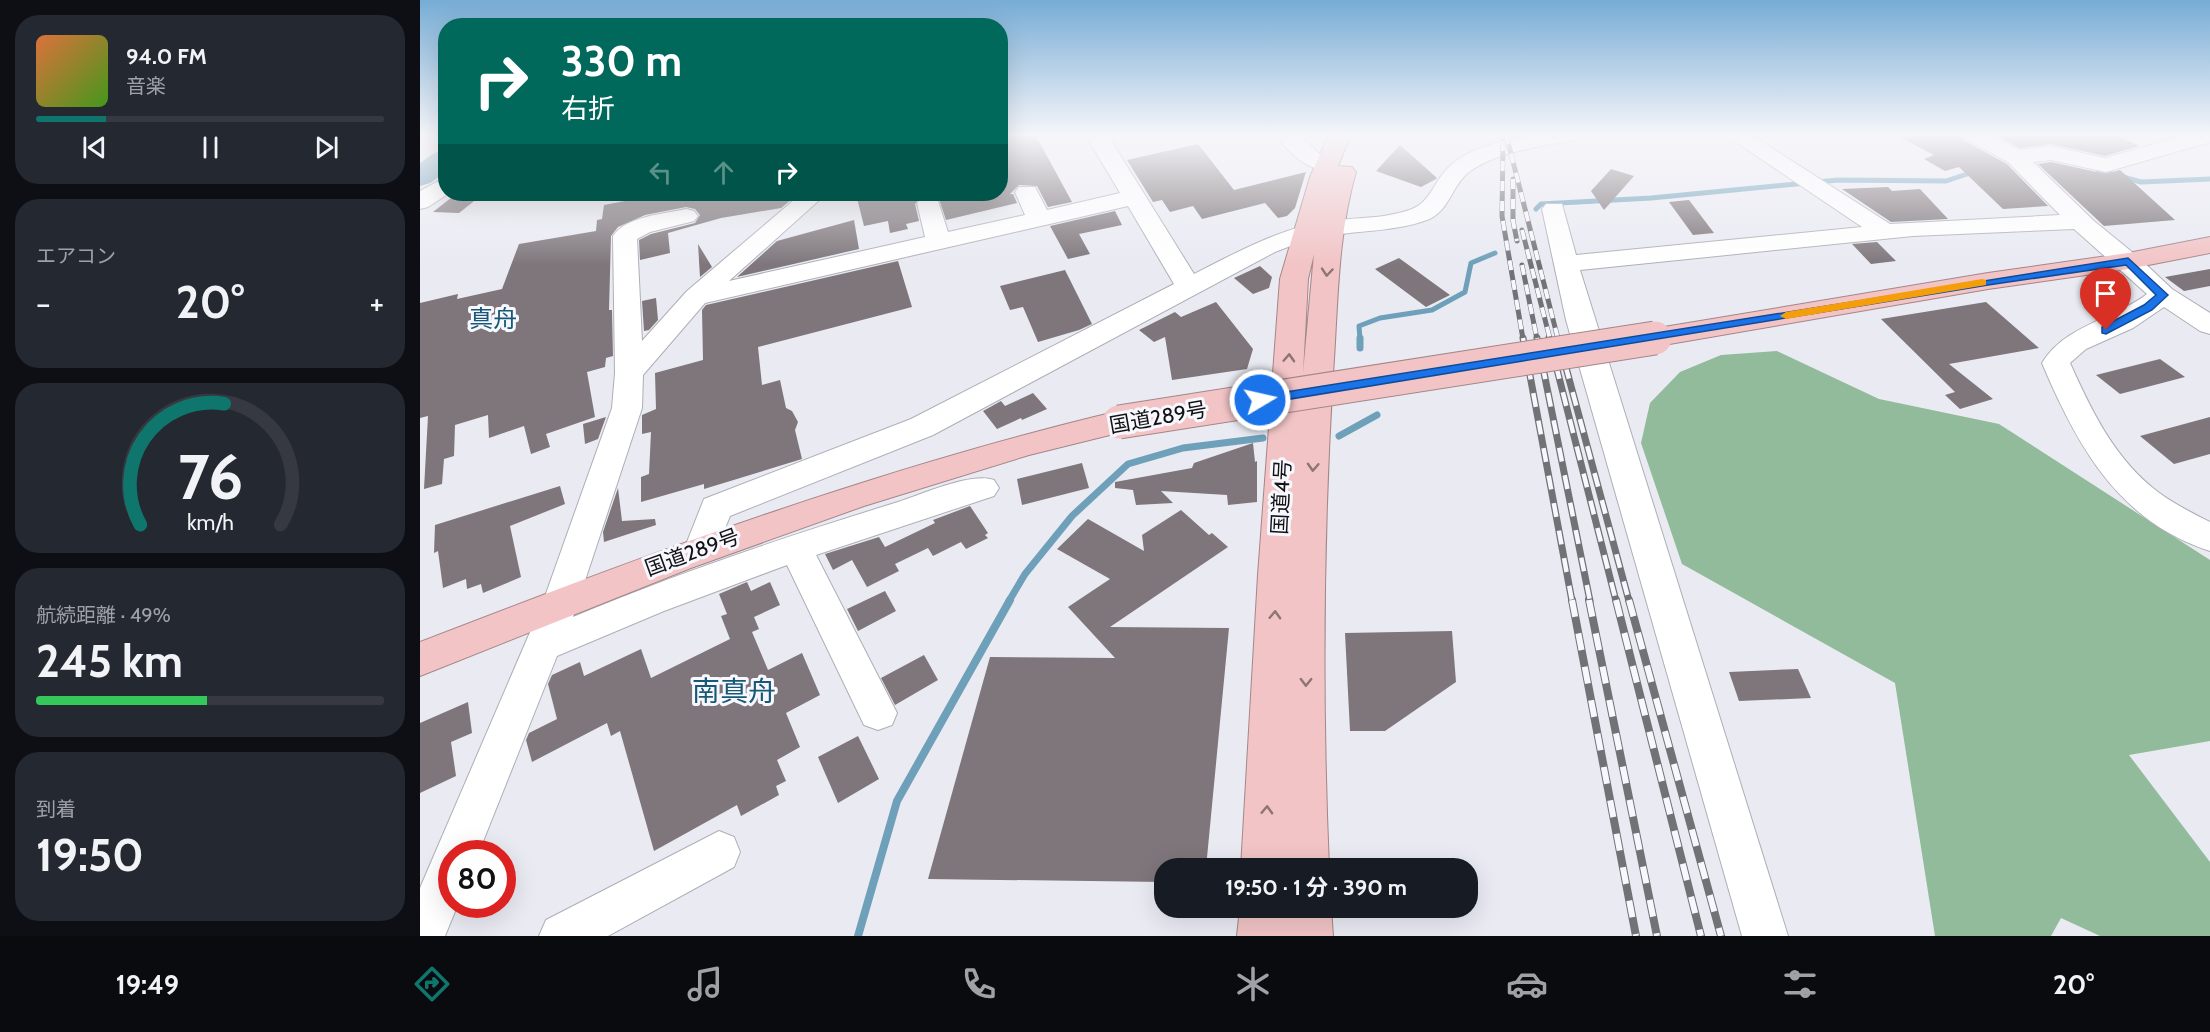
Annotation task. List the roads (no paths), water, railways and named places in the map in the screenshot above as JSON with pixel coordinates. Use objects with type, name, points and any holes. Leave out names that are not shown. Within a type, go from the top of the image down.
[{"type":"highway","name":"国道4号","points":[[1306,858],[1307,570],[1318,377],[1318,230],[1328,178]]},
{"type":"highway","name":"国道4号","points":[[1264,858],[1276,575],[1293,290],[1343,178]]},
{"type":"highway","name":"国道289号","points":[[420,659],[702,547],[916,476],[1050,438],[1119,422],[1658,337],[1988,281],[2128,261],[2210,245]]},
{"type":"highway","points":[[1261,936],[1262,918]]},
{"type":"highway","points":[[1308,918],[1308,936]]},
{"type":"street","points":[[1122,178],[1189,287]]},
{"type":"street","points":[[702,547],[716,508],[922,427],[1266,247],[1318,230],[1385,222],[1423,213],[1436,205],[1451,178]]},
{"type":"street","points":[[1802,178],[1886,232]]},
{"type":"street","points":[[2037,178],[2080,221],[2128,261],[2163,295],[2210,325]]},
{"type":"street","points":[[420,202],[438,190]]},
{"type":"street","points":[[1027,192],[1040,219]]},
{"type":"street","points":[[696,297],[938,242],[967,227],[1040,219],[1134,197]]},
{"type":"street","points":[[629,373],[696,297],[806,201]]},
{"type":"street","points":[[929,203],[938,242]]},
{"type":"street","points":[[1554,209],[1565,264],[1765,936]]},
{"type":"street","points":[[462,840],[561,602],[627,408],[629,373],[625,236],[641,227],[686,216]]},
{"type":"street","points":[[1565,264],[1886,232],[2080,221]]},
{"type":"street","points":[[2163,295],[2121,323],[2076,343],[2058,357],[2056,363],[2072,400],[2114,470],[2145,501],[2210,538]]},
{"type":"street","points":[[544,645],[716,575],[795,547],[983,488]]},
{"type":"street","points":[[795,547],[878,713]]},
{"type":"street","points":[[562,936],[719,852]]},
{"type":"street","points":[[422,936],[438,898]]},
{"type":"waterway","points":[[1536,209],[1541,204],[1651,198],[1838,180],[1946,181],[1956,178]]},
{"type":"waterway","points":[[2126,178],[2141,182],[2210,179]]},
{"type":"waterway","points":[[1360,339],[1359,326],[1380,318],[1432,310],[1465,292],[1471,263],[1495,253]]},
{"type":"waterway","points":[[1360,339],[1360,348]]},
{"type":"waterway","points":[[1339,436],[1377,415]]},
{"type":"waterway","points":[[1009,601],[1025,574],[1072,516],[1128,464],[1183,448],[1263,438]]},
{"type":"waterway","points":[[858,936],[897,801],[1010,600]]},
{"type":"railway","points":[[1503,178],[1502,216],[1523,339]]},
{"type":"railway","points":[[1517,178],[1558,339]]},
{"type":"railway","points":[[1513,179],[1513,221],[1517,241]]},
{"type":"railway","points":[[1522,230],[1550,339]]},
{"type":"railway","points":[[1522,265],[1537,339]]},
{"type":"railway","points":[[1523,338],[1572,601]]},
{"type":"railway","points":[[1537,338],[1590,601]]},
{"type":"railway","points":[[1549,338],[1616,601]]},
{"type":"railway","points":[[1558,338],[1629,601]]},
{"type":"railway","points":[[1572,600],[1636,936]]},
{"type":"railway","points":[[1589,600],[1657,936]]},
{"type":"railway","points":[[1616,600],[1701,936]]},
{"type":"railway","points":[[1629,600],[1721,936]]},
{"type":"district","name":"真舟","points":[[493,318]]},
{"type":"district","name":"南真舟","points":[[734,691]]}]
